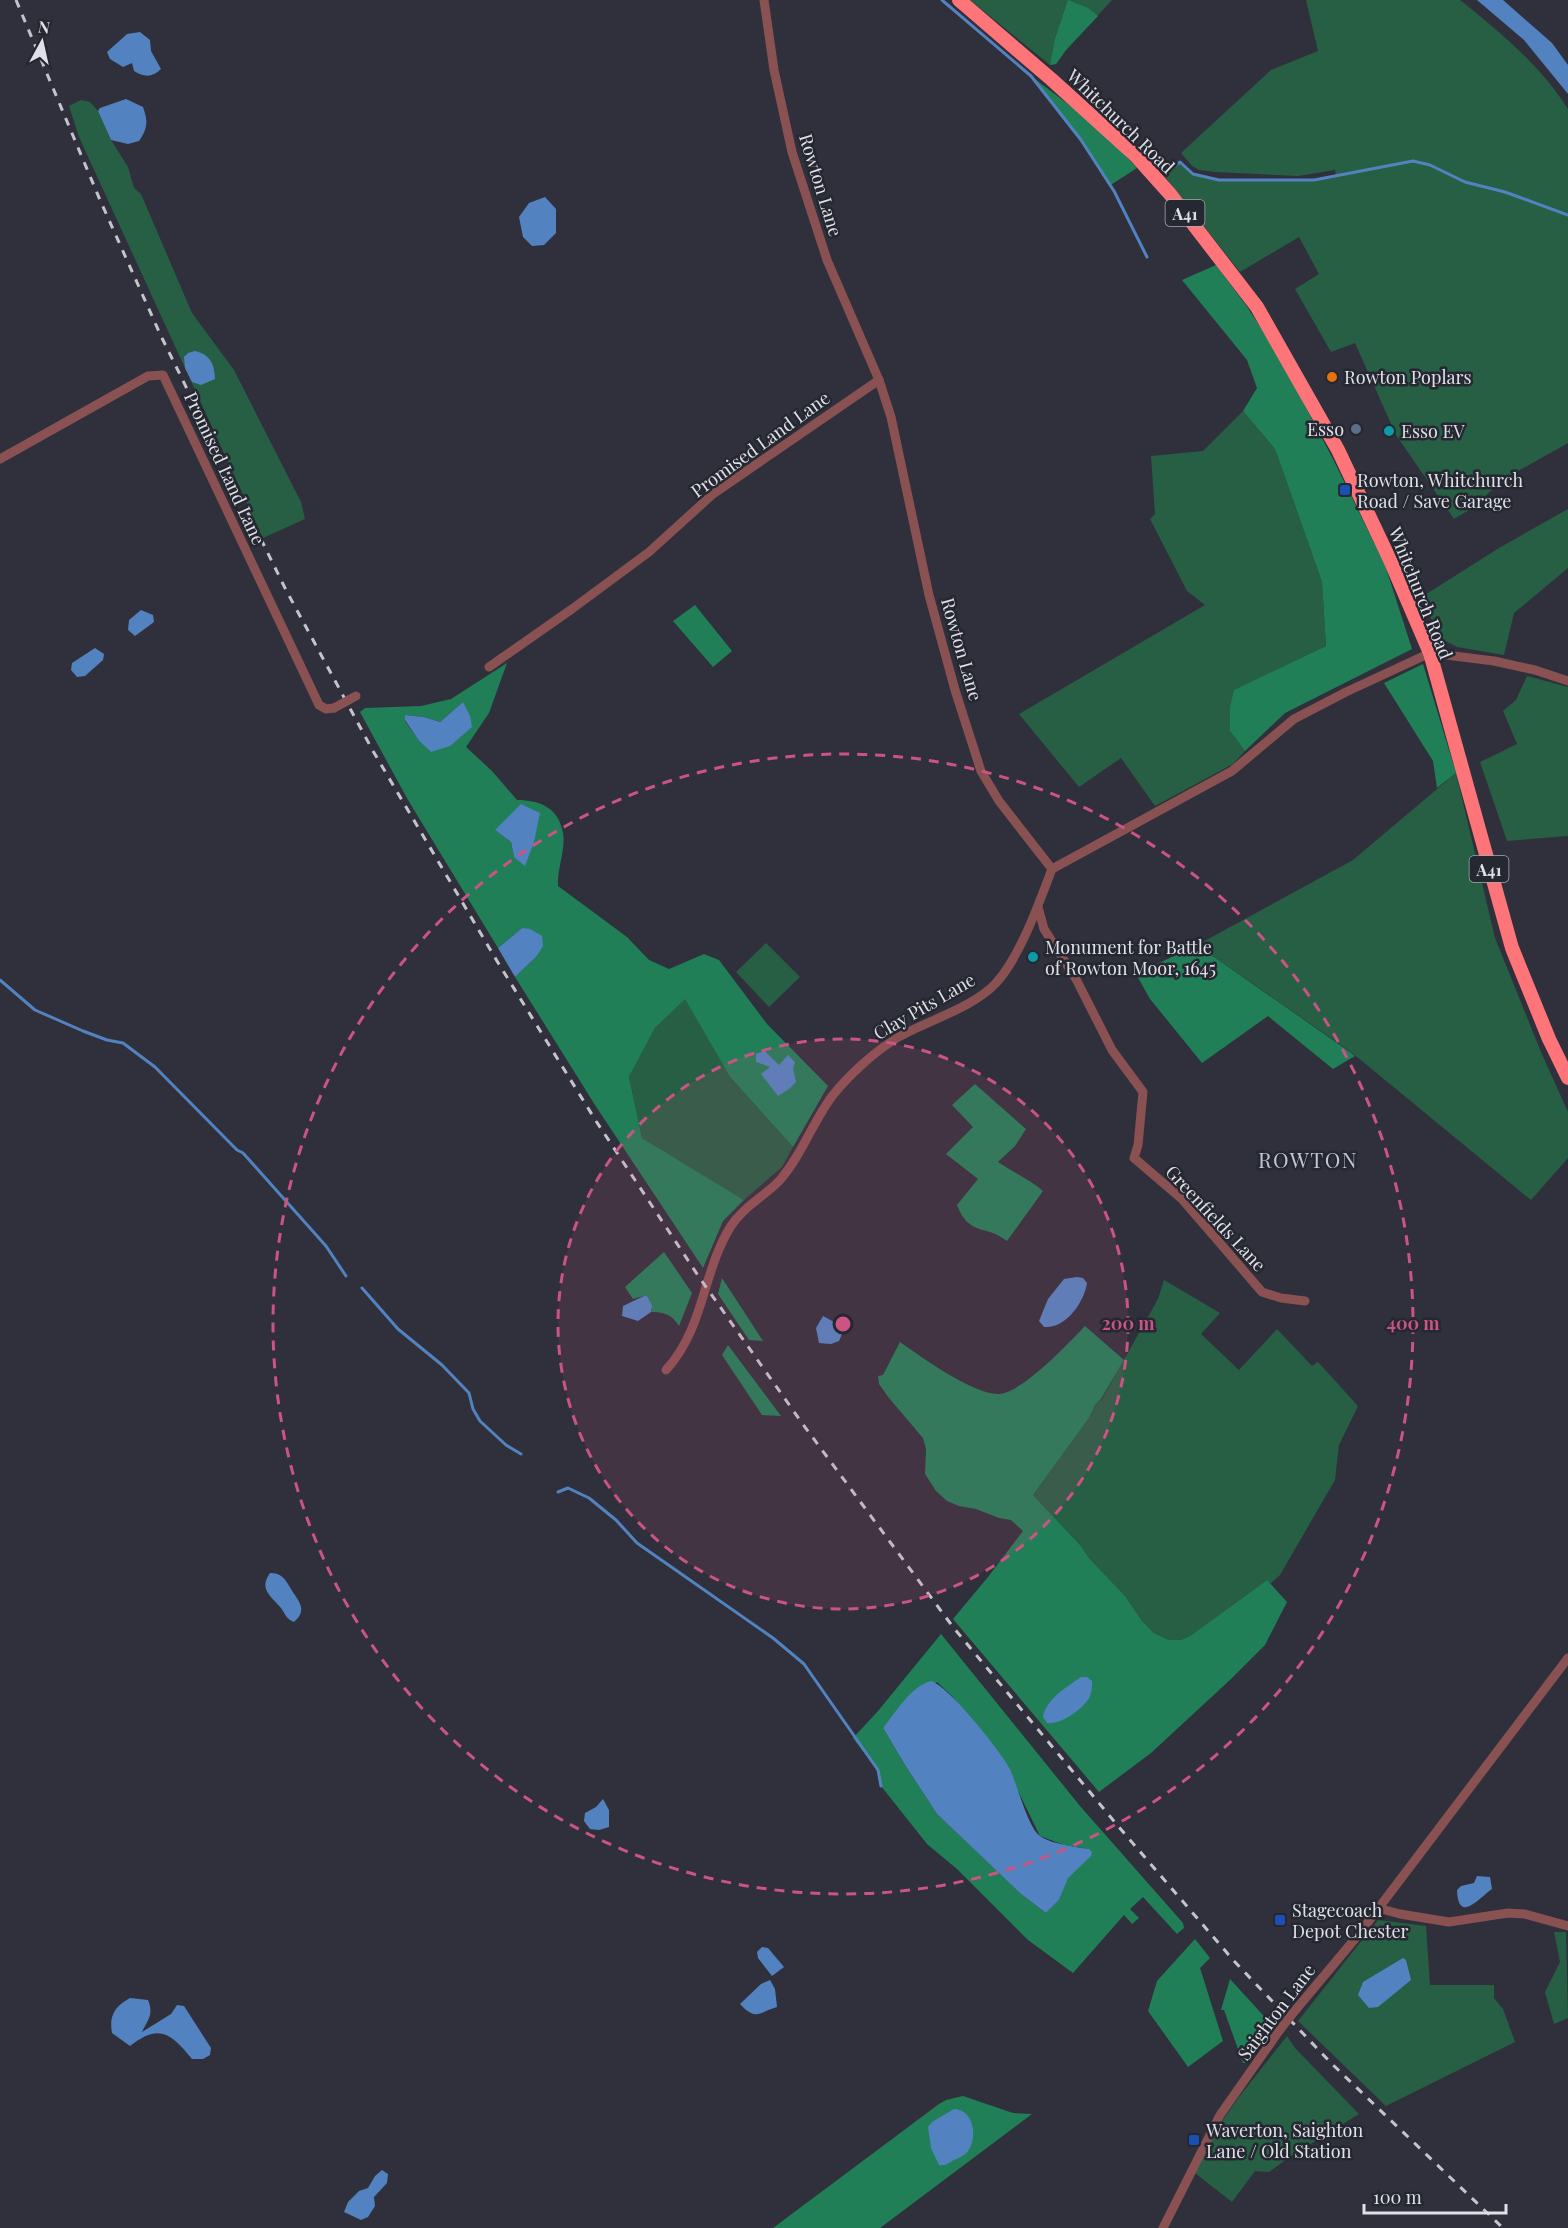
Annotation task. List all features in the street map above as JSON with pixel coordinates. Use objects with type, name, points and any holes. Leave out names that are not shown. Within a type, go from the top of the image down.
[{"type":"highway","name":"Whitchurch Road","points":[[959,0],[1136,156],[1170,194],[1257,307],[1338,450],[1390,560],[1430,653],[1512,948],[1549,1039],[1568,1078]]},
{"type":"street","name":"Rowton Lane","points":[[764,0],[774,70],[792,152],[827,260],[879,380],[891,417],[929,595],[955,690],[981,771],[999,801],[1052,869]]},
{"type":"street","name":"Promised Land Lane","points":[[0,459],[148,376],[163,375],[319,705],[326,709],[334,708],[356,696]]},
{"type":"street","name":"Promised Land Lane","points":[[489,667],[649,552],[713,494],[879,380]]},
{"type":"street","points":[[1052,869],[1232,771],[1294,719],[1430,653],[1494,661],[1535,670],[1568,681]]},
{"type":"street","name":"Clay Pits Lane","points":[[666,1370],[679,1357],[700,1312],[714,1264],[731,1226],[756,1200],[780,1180],[833,1095],[873,1054],[898,1037],[966,1004],[995,984],[1010,963],[1038,907],[1052,869]]},
{"type":"street","name":"Greenfields Lane","points":[[1038,907],[1044,928],[1076,979],[1112,1050],[1143,1092],[1138,1145],[1134,1158],[1182,1200],[1262,1292],[1281,1298],[1305,1301]]},
{"type":"street","name":"Saighton Lane","points":[[1163,2228],[1220,2115],[1279,2031],[1378,1908],[1568,1658]]},
{"type":"street","points":[[1378,1908],[1449,1922],[1508,1913],[1525,1914],[1568,1926]]},
{"type":"green space","points":[[970,0],[1112,0],[1056,64],[1050,65]]},
{"type":"green space","points":[[1068,0],[1088,8],[1098,16],[1056,64],[1050,65],[1055,39]]},
{"type":"green space","points":[[1306,0],[1460,0],[1532,64],[1568,109],[1568,443],[1502,480],[1474,507],[1454,519],[1396,435],[1355,343],[1331,352],[1295,289],[1319,274],[1299,237],[1240,272],[1163,174],[1180,162],[1193,174],[1219,180],[1314,180],[1336,176],[1335,170],[1298,176],[1199,170],[1192,166],[1181,153],[1271,70],[1318,51]]},
{"type":"green space","points":[[1031,76],[1097,126],[1137,168],[1109,186],[1081,140]]},
{"type":"green space","points":[[81,100],[90,102],[98,111],[111,140],[128,167],[134,188],[141,194],[192,313],[234,370],[301,502],[305,519],[263,538],[79,137],[69,106]]},
{"type":"green space","points":[[1216,265],[1248,308],[1277,353],[1333,459],[1385,565],[1412,649],[1285,713],[1245,751],[1230,731],[1230,707],[1234,690],[1326,646],[1322,582],[1275,449],[1243,411],[1257,388],[1247,360],[1182,280]]},
{"type":"green space","points":[[1243,411],[1275,449],[1322,582],[1326,646],[1235,690],[1230,731],[1245,751],[1233,764],[1155,806],[1121,758],[1079,787],[1019,714],[1205,605],[1187,591],[1150,519],[1155,514],[1151,456],[1203,451]]},
{"type":"green space","points":[[1568,509],[1568,568],[1514,613],[1504,655],[1457,647],[1442,639],[1420,598],[1499,548]]},
{"type":"green space","points":[[695,605],[732,651],[713,667],[673,621]]},
{"type":"green space","points":[[507,663],[489,713],[466,747],[492,771],[517,800],[541,804],[557,817],[564,839],[558,886],[627,937],[649,960],[669,969],[704,954],[719,960],[767,1024],[828,1086],[793,1147],[730,1077],[685,999],[655,1028],[629,1077],[642,1138],[744,1200],[723,1221],[703,1268],[595,1105],[515,977],[536,957],[539,950],[522,928],[498,948],[408,800],[360,712],[365,708],[421,706],[451,699]],"holes":[[[463,702],[431,752],[419,741],[405,721],[405,715],[440,722]],[[495,830],[534,842],[514,857],[511,842]]]},
{"type":"green space","points":[[1423,664],[1456,773],[1437,788],[1433,761],[1384,683]]},
{"type":"green space","points":[[1527,676],[1568,687],[1568,836],[1507,841],[1480,762],[1517,744],[1503,711],[1516,700]]},
{"type":"green space","points":[[1456,773],[1495,938],[1568,1112],[1568,1158],[1531,1200],[1351,1052],[1197,945],[1353,860]]},
{"type":"green space","points":[[766,943],[800,977],[769,1007],[736,972]]},
{"type":"green space","points":[[1197,945],[1355,1056],[1333,1069],[1268,1016],[1202,1063],[1150,999],[1136,974]]},
{"type":"green space","points":[[685,998],[730,1077],[793,1147],[782,1167],[744,1200],[642,1138],[629,1077],[655,1028]]},
{"type":"green space","points":[[975,1084],[1026,1129],[1015,1146],[998,1162],[1043,1191],[1007,1241],[973,1226],[962,1215],[957,1205],[978,1179],[946,1154],[973,1127],[952,1105]]},
{"type":"green space","points":[[664,1252],[692,1293],[679,1326],[667,1314],[651,1312],[644,1296],[633,1299],[625,1287]]},
{"type":"green space","points":[[722,1278],[763,1341],[749,1340],[718,1294]]},
{"type":"green space","points":[[1164,1280],[1220,1313],[1201,1334],[1239,1370],[1277,1329],[1312,1366],[1318,1362],[1358,1406],[1339,1445],[1335,1480],[1280,1575],[1270,1584],[1267,1580],[1190,1636],[1181,1640],[1169,1640],[1154,1633],[1142,1621],[1126,1597],[1033,1495],[1089,1418],[1095,1405],[1102,1399],[1158,1299]]},
{"type":"green space","points":[[1085,1326],[1124,1360],[1089,1418],[1033,1495],[1126,1597],[1142,1621],[1154,1633],[1169,1640],[1181,1640],[1190,1636],[1267,1580],[1287,1602],[1265,1645],[1151,1753],[1099,1792],[953,1619],[1023,1531],[1011,1520],[959,1506],[947,1501],[936,1491],[925,1474],[926,1449],[923,1438],[889,1398],[879,1384],[878,1376],[883,1375],[900,1342],[962,1382],[987,1392],[998,1394],[1008,1392],[1044,1366]]},
{"type":"green space","points":[[728,1345],[781,1416],[762,1415],[722,1355]]},
{"type":"green space","points":[[941,1634],[1080,1806],[1183,1923],[1184,1928],[1177,1934],[1143,1897],[1130,1909],[1139,1918],[1132,1924],[1124,1915],[1073,1973],[1028,1940],[957,1869],[927,1844],[881,1786],[877,1770],[853,1738]],"holes":[[[937,1682],[952,1696],[1011,1772],[1040,1836],[1064,1845],[1089,1849],[1067,1878],[1059,1900],[1046,1913],[1021,1894],[937,1814],[883,1728]]]},
{"type":"green space","points":[[1378,1920],[1426,1926],[1430,1985],[1494,1985],[1494,1998],[1503,2009],[1515,2042],[1386,2106],[1298,2021]]},
{"type":"green space","points":[[1554,1932],[1566,1932],[1568,2018],[1554,2024],[1545,1992],[1560,1962]]},
{"type":"green space","points":[[1195,1939],[1210,1958],[1200,1968],[1223,2041],[1188,2067],[1148,2011],[1157,1981]]},
{"type":"green space","points":[[1230,1979],[1275,2026],[1247,2063],[1243,2063],[1224,2010],[1221,2010]]},
{"type":"green space","points":[[1287,2036],[1295,2048],[1359,2114],[1269,2172],[1255,2171],[1232,2202],[1195,2173],[1220,2124]]},
{"type":"green space","points":[[963,2096],[1013,2113],[1032,2114],[880,2228],[773,2228],[939,2104]]},
{"type":"water","points":[[1477,0],[1503,0],[1552,43],[1568,65],[1568,94],[1524,40]]},
{"type":"water","points":[[140,32],[150,40],[151,51],[161,69],[151,75],[134,71],[132,63],[123,67],[110,59],[107,52],[127,34]]},
{"type":"water","points":[[126,99],[143,107],[146,120],[146,128],[139,141],[128,144],[111,140],[98,111],[100,108]]},
{"type":"water","points":[[545,197],[556,209],[556,233],[544,245],[532,246],[523,237],[519,217],[529,203]]},
{"type":"water","points":[[195,351],[205,355],[211,361],[214,369],[215,379],[201,385],[192,382],[185,368],[184,357]]},
{"type":"water","points":[[141,610],[153,615],[154,622],[135,636],[128,630],[129,620]]},
{"type":"water","points":[[95,648],[104,654],[103,660],[85,676],[77,677],[71,670],[72,663]]},
{"type":"water","points":[[463,702],[470,716],[472,727],[450,746],[431,752],[419,741],[405,720],[405,715],[440,722]]},
{"type":"water","points":[[521,804],[540,813],[534,842],[525,866],[514,857],[511,842],[495,830]]},
{"type":"water","points":[[522,928],[530,929],[542,936],[543,946],[536,957],[515,977],[498,948]]},
{"type":"water","points":[[765,1051],[779,1065],[788,1055],[795,1062],[793,1069],[796,1082],[778,1096],[761,1074],[770,1067],[756,1062],[756,1054]]},
{"type":"water","points":[[1083,1278],[1087,1283],[1078,1306],[1059,1324],[1044,1327],[1039,1321],[1048,1299],[1064,1279]]},
{"type":"water","points":[[647,1296],[652,1306],[651,1312],[638,1321],[622,1316],[623,1306]]},
{"type":"water","points":[[823,1316],[834,1322],[842,1334],[839,1341],[831,1344],[819,1343],[816,1328]]},
{"type":"water","points":[[270,1573],[283,1577],[301,1606],[301,1614],[294,1622],[288,1618],[266,1588],[265,1584]]},
{"type":"water","points":[[1081,1677],[1087,1677],[1092,1681],[1087,1701],[1065,1718],[1047,1723],[1043,1717],[1048,1705],[1058,1694]]},
{"type":"water","points":[[931,1681],[950,1694],[986,1735],[1005,1761],[1031,1824],[1040,1836],[1064,1845],[1089,1849],[1092,1852],[1091,1856],[1068,1878],[1059,1900],[1046,1913],[1021,1894],[937,1814],[883,1728],[910,1694]]},
{"type":"water","points":[[603,1799],[609,1810],[609,1827],[599,1830],[590,1829],[584,1821],[585,1813],[596,1807]]},
{"type":"water","points":[[1477,1876],[1490,1877],[1492,1889],[1470,1906],[1461,1906],[1457,1890],[1461,1886],[1474,1883]]},
{"type":"water","points":[[762,1947],[768,1948],[784,1967],[772,1976],[758,1958],[757,1952]]},
{"type":"water","points":[[1403,1958],[1406,1960],[1411,1980],[1378,2007],[1369,2008],[1358,1995],[1363,1982]]},
{"type":"water","points":[[770,1980],[775,1989],[777,2007],[758,2014],[750,2013],[740,2004],[761,1984]]},
{"type":"water","points":[[130,1998],[148,2000],[150,2005],[148,2020],[142,2032],[171,2014],[177,2005],[184,2006],[211,2048],[210,2055],[203,2059],[192,2059],[171,2037],[157,2033],[140,2039],[130,2046],[112,2033],[111,2027],[114,2012]]},
{"type":"water","points":[[954,2109],[966,2114],[970,2119],[973,2139],[965,2154],[946,2165],[939,2165],[931,2148],[928,2127],[932,2122]]},
{"type":"water","points":[[382,2170],[388,2174],[387,2183],[374,2197],[375,2206],[368,2217],[361,2220],[344,2212],[348,2202],[359,2191],[368,2188],[375,2176]]},
{"type":"waterway","points":[[942,0],[1031,76],[1081,140],[1114,191],[1147,257]]},
{"type":"waterway","points":[[1169,170],[1180,162],[1193,174],[1219,180],[1314,180],[1413,161],[1430,165],[1465,182],[1505,192],[1568,215]]},
{"type":"waterway","points":[[0,980],[35,1010],[83,1031],[123,1043],[155,1067],[237,1150],[243,1153],[326,1246],[346,1276]]},
{"type":"waterway","points":[[362,1288],[398,1329],[442,1365],[469,1393],[473,1409],[480,1421],[506,1445],[521,1454]]},
{"type":"waterway","points":[[558,1492],[568,1488],[589,1498],[616,1520],[637,1543],[773,1638],[804,1664],[878,1770],[881,1786]]},
{"type":"railway","points":[[16,0],[100,200],[161,336],[286,590],[373,751],[497,961],[596,1121],[699,1277],[802,1423],[953,1627],[1118,1826],[1234,1961],[1332,2064],[1503,2228]]},
{"type":"place","name":"Rowton Poplars","points":[[1332,377]]},
{"type":"place","name":"Esso","points":[[1356,429]]},
{"type":"place","name":"Esso EV","points":[[1389,431]]},
{"type":"place","name":"Rowton, Whitchurch Road / Save Garage","points":[[1345,490]]},
{"type":"place","name":"Monument for Battle of Rowton Moor, 1645","points":[[1033,957]]},
{"type":"place","name":"Stagecoach Depot Chester","points":[[1280,1920]]},
{"type":"place","name":"Waverton, Saighton Lane / Old Station","points":[[1194,2140]]},
{"type":"district","name":"ROWTON","points":[[1308,1159]]}]
